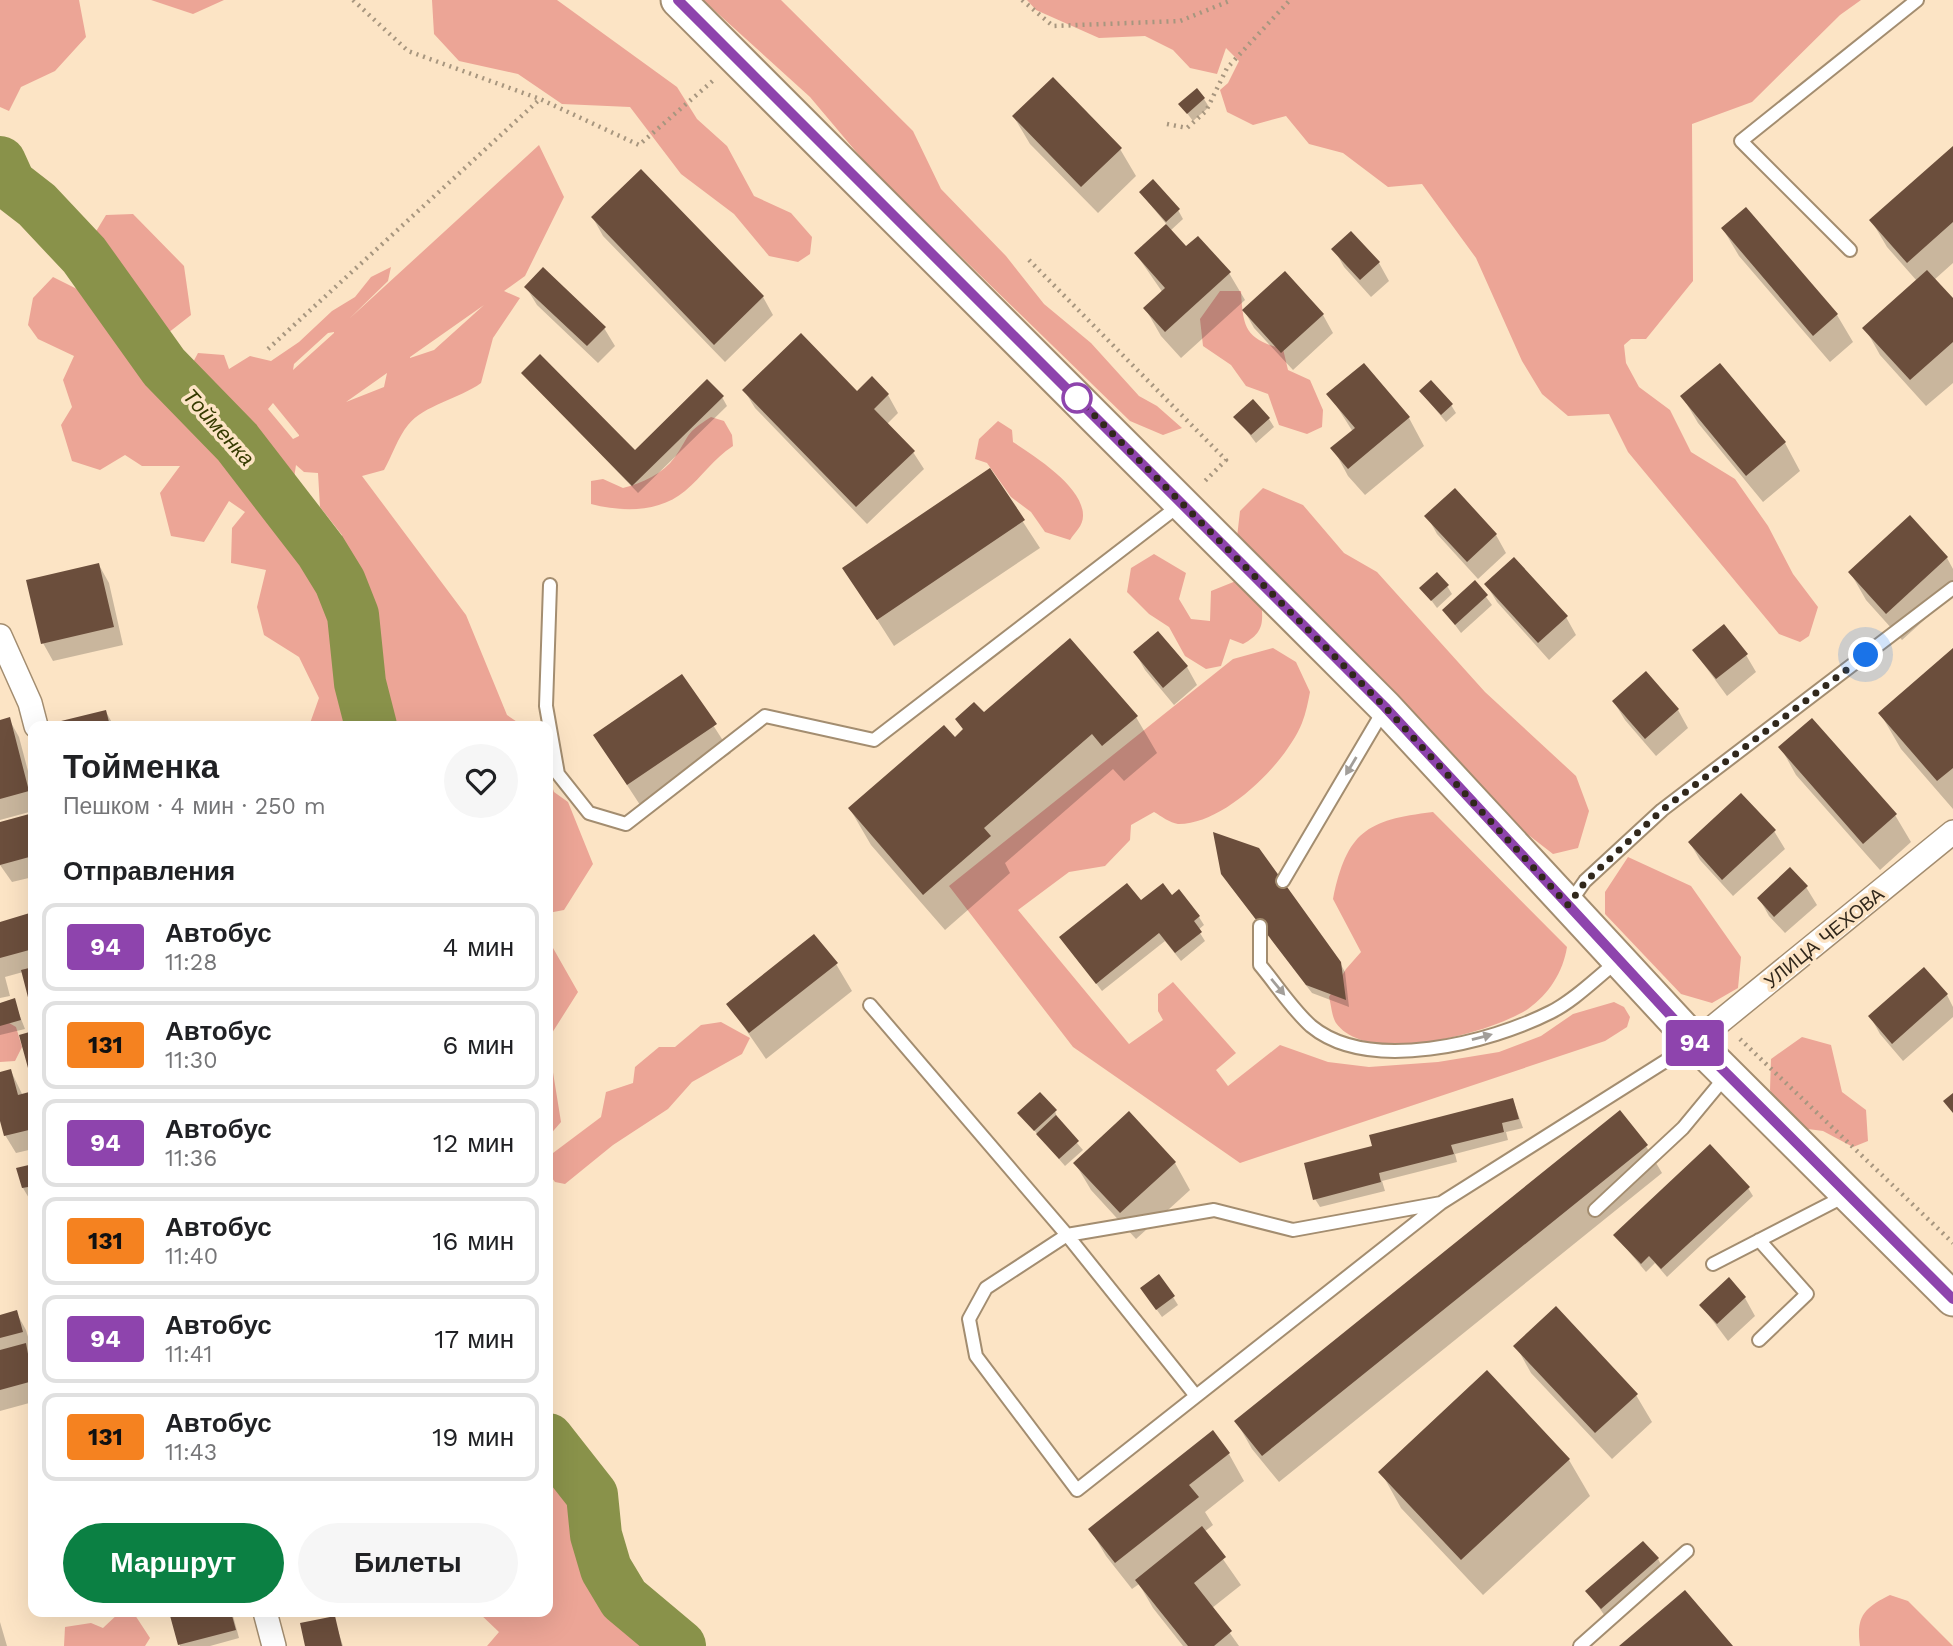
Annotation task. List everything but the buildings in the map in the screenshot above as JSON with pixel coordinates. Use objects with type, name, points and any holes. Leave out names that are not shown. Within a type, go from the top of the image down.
[{"type":"street","points":[[678,0],[1385,707],[1695,1042],[1953,1299]]},
{"type":"street","points":[[0,636],[30,703],[35,721]]},
{"type":"street","name":"УЛИЦА ЧЕХОВА","points":[[1695,1042],[1953,832]]},
{"type":"street","points":[[266,1617],[274,1646]]},
{"type":"lane","points":[[1850,250],[1741,141],[1917,0]]},
{"type":"lane","points":[[553,746],[558,774],[589,813],[626,824],[765,716],[874,740],[1182,504]]},
{"type":"lane","points":[[549,721],[546,706],[550,586]]},
{"type":"lane","points":[[1568,905],[1586,881],[1662,810],[1953,588]]},
{"type":"lane","points":[[1283,881],[1385,707]]},
{"type":"lane","points":[[1260,926],[1259,965],[1311,1026],[1338,1041],[1363,1049],[1403,1050],[1462,1043],[1510,1030],[1553,1011],[1619,961]]},
{"type":"lane","points":[[870,1005],[1067,1235],[1196,1396]]},
{"type":"lane","points":[[1441,1203],[1293,1230],[1214,1210],[1067,1235],[986,1287],[970,1319],[976,1356],[1077,1490],[1441,1203],[1695,1042]]},
{"type":"lane","points":[[1595,1210],[1683,1128],[1727,1074]]},
{"type":"lane","points":[[1713,1264],[1849,1195]]},
{"type":"lane","points":[[1759,1240],[1807,1294],[1759,1340]]},
{"type":"lane","points":[[1580,1646],[1687,1551]]},
{"type":"path","points":[[353,0],[408,51],[540,99],[639,145],[738,59]]},
{"type":"path","points":[[1022,0],[1053,26],[1180,21],[1232,0]]},
{"type":"path","points":[[1167,124],[1187,128],[1206,111],[1227,68],[1290,0]]},
{"type":"path","points":[[268,349],[540,99]]},
{"type":"path","points":[[1029,260],[1226,460],[1182,504]]},
{"type":"shaded area","points":[[0,0],[79,0],[86,37],[55,71],[21,87],[9,111],[0,107]]},
{"type":"shaded area","points":[[151,0],[224,0],[193,14]]},
{"type":"shaded area","points":[[432,0],[557,0],[677,87],[697,119],[727,146],[754,196],[791,213],[812,237],[810,254],[798,262],[769,256],[734,214],[681,174],[630,107],[562,104],[518,74],[459,61],[434,34]]},
{"type":"shaded area","points":[[703,0],[781,0],[913,131],[941,189],[1006,256],[1044,304],[1091,343],[1139,396],[1157,406],[1182,428],[1163,435],[1130,421],[869,167],[810,97]]},
{"type":"shaded area","points":[[1027,0],[1861,0],[1840,15],[1752,102],[1692,124],[1693,281],[1646,339],[1631,339],[1624,345],[1626,363],[1639,387],[1670,410],[1691,452],[1735,479],[1768,526],[1793,574],[1818,607],[1809,636],[1800,642],[1779,634],[1628,452],[1609,414],[1568,416],[1542,394],[1522,361],[1476,258],[1422,184],[1388,187],[1343,153],[1309,144],[1286,116],[1253,125],[1227,112],[1220,90],[1228,83],[1239,61],[1226,48],[1217,74],[1190,68],[1173,50],[1145,36],[1099,38],[1036,10]]},
{"type":"shaded area","points":[[539,145],[564,197],[525,276],[504,291],[520,298],[493,338],[481,383],[415,418],[401,435],[384,470],[362,476],[466,615],[507,715],[516,721],[311,721],[319,698],[299,657],[264,635],[257,607],[266,570],[231,563],[232,528],[245,512],[229,501],[204,542],[171,536],[160,493],[180,466],[142,466],[125,455],[100,470],[72,461],[61,425],[72,407],[63,380],[74,356],[38,339],[28,325],[33,298],[53,277],[93,297],[141,360],[179,391],[188,424],[203,427],[184,379],[198,353],[224,355],[229,369],[250,356],[271,361],[299,342],[332,311],[355,297],[371,277],[391,267],[388,281],[349,319]],"holes":[[[484,305],[434,350],[410,358],[410,357]],[[328,333],[334,333],[293,370],[294,364]],[[387,373],[384,387],[346,402]],[[273,403],[299,436],[293,439],[268,409]],[[296,465],[304,472],[318,473],[320,507],[342,535],[342,559],[317,565],[291,498]]]},
{"type":"shaded area","points":[[133,214],[184,266],[191,315],[168,333],[148,334],[116,289],[92,238],[106,215]]},
{"type":"shaded area","points":[[1220,291],[1241,291],[1248,330],[1261,341],[1283,349],[1288,370],[1310,380],[1323,410],[1322,427],[1307,434],[1279,425],[1268,394],[1246,386],[1231,365],[1203,346],[1200,319]]},
{"type":"shaded area","points":[[711,417],[724,421],[732,435],[733,446],[685,491],[664,503],[640,509],[591,504],[591,481],[603,479],[623,488],[652,477],[670,463],[692,431]]},
{"type":"shaded area","points":[[998,421],[1012,430],[1013,442],[1056,473],[1075,494],[1081,505],[1083,520],[1070,540],[1045,532],[1031,512],[1011,497],[987,463],[975,459],[979,439]]},
{"type":"shaded area","points":[[1263,488],[1303,505],[1344,553],[1377,572],[1485,692],[1576,776],[1589,811],[1578,848],[1553,854],[1508,819],[1236,546],[1240,511]]},
{"type":"shaded area","points":[[1154,554],[1186,573],[1179,599],[1191,619],[1210,621],[1211,591],[1236,581],[1261,598],[1262,620],[1259,631],[1243,644],[1230,639],[1221,666],[1206,669],[1185,656],[1169,627],[1149,614],[1127,592],[1131,568]]},
{"type":"shaded area","points":[[1273,648],[1296,662],[1310,692],[1294,739],[1268,773],[1233,803],[1196,822],[1178,824],[1154,812],[1131,825],[1130,840],[1105,866],[1069,872],[1018,910],[1129,1044],[1163,1020],[1158,1011],[1158,994],[1173,982],[1236,1053],[1216,1070],[1228,1086],[1280,1045],[1328,1062],[1369,1067],[1438,1062],[1499,1052],[1541,1036],[1573,1014],[1614,1002],[1624,1007],[1630,1017],[1627,1027],[1605,1041],[1240,1163],[1073,1047],[949,886],[1233,659]]},
{"type":"shaded area","points":[[553,789],[568,802],[593,864],[564,910],[553,912]]},
{"type":"shaded area","points":[[1433,812],[1567,947],[1554,982],[1536,1003],[1510,1018],[1487,1028],[1430,1042],[1374,1043],[1352,1036],[1336,1023],[1333,1014],[1329,997],[1346,969],[1361,952],[1333,899],[1345,858],[1363,833],[1391,820]]},
{"type":"shaded area","points":[[1628,857],[1691,886],[1741,957],[1738,988],[1712,1003],[1681,994],[1605,914],[1605,892]]},
{"type":"shaded area","points":[[553,948],[578,992],[553,1031]]},
{"type":"shaded area","points":[[4,1020],[16,1027],[22,1047],[15,1061],[0,1062],[0,1023]]},
{"type":"shaded area","points":[[721,1022],[750,1038],[742,1054],[692,1082],[668,1109],[613,1145],[565,1184],[555,1182],[553,1153],[601,1117],[606,1092],[633,1083],[635,1067],[659,1047],[675,1047],[701,1025]]},
{"type":"shaded area","points":[[1802,1037],[1831,1045],[1842,1092],[1866,1110],[1868,1141],[1853,1147],[1823,1131],[1808,1129],[1782,1115],[1770,1090],[1771,1059]]},
{"type":"shaded area","points":[[553,1072],[561,1122],[553,1131]]},
{"type":"shaded area","points":[[553,1468],[566,1480],[587,1518],[588,1565],[655,1646],[487,1646],[499,1632],[483,1617],[553,1617]]},
{"type":"shaded area","points":[[1890,1595],[1908,1601],[1953,1646],[1860,1646],[1859,1627],[1864,1614],[1874,1604]]},
{"type":"shaded area","points":[[115,1617],[136,1617],[150,1638],[145,1646],[64,1646],[65,1627],[91,1623],[103,1628]]},
{"type":"waterway","name":"Тойменка","points":[[0,162],[10,184],[37,205],[84,255],[164,367],[237,442],[321,551],[340,582],[353,615],[360,683],[370,721]]},
{"type":"waterway","name":"Тойменка","points":[[553,1445],[592,1495],[596,1535],[606,1569],[624,1599],[680,1646]]},
{"type":"bus line","name":"94","points":[[678,0],[886,209],[985,304],[1385,707],[1695,1042],[1953,1299]]},
{"type":"route","points":[[1077,398],[1385,707],[1568,905],[1586,881],[1662,810],[1866,655]]}]
